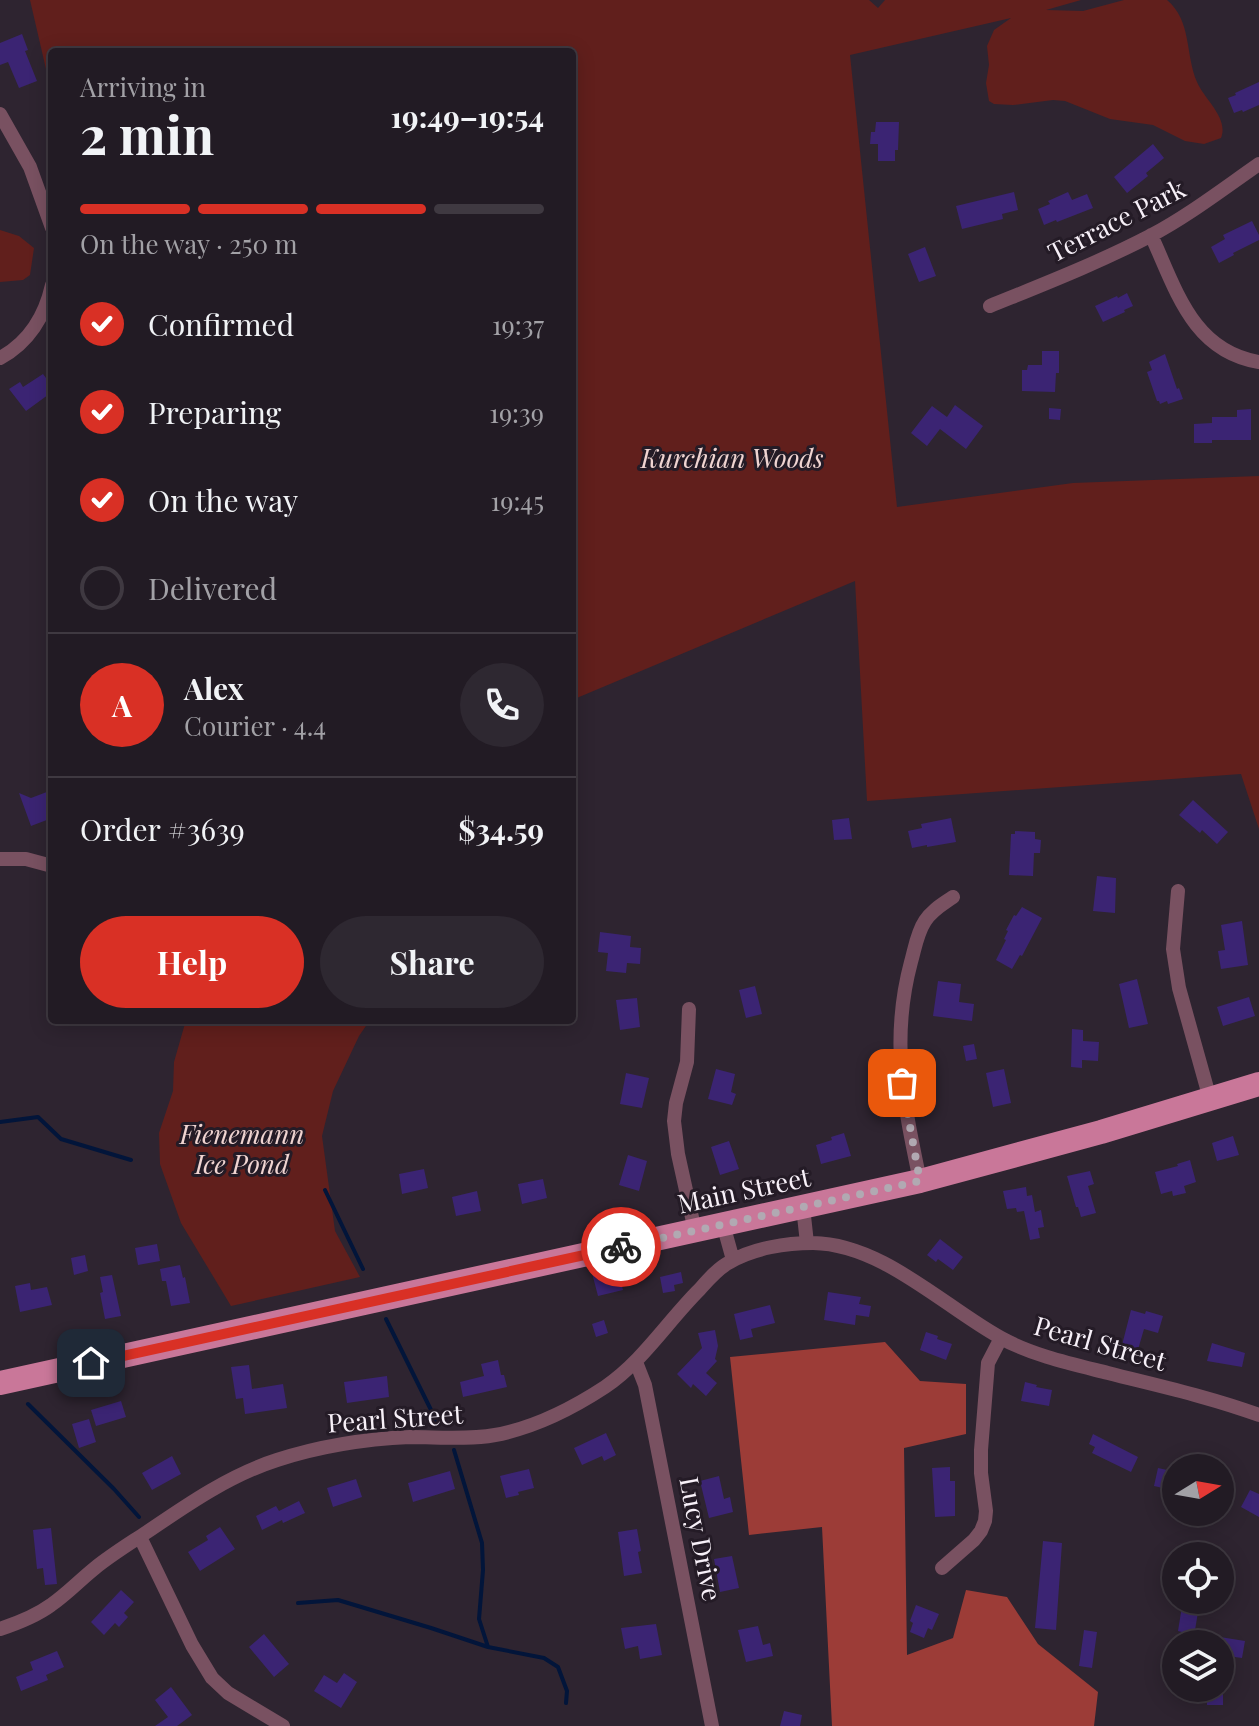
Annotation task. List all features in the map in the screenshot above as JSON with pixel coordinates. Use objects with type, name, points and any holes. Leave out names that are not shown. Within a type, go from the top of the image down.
[{"type":"main road","name":"Main Street","points":[[0,1383],[920,1181],[1101,1132],[1259,1084]]},
{"type":"street","points":[[0,114],[30,167],[48,217]]},
{"type":"street","name":"Terrace Park","points":[[990,306],[1090,266],[1151,235],[1259,164]]},
{"type":"street","points":[[1151,235],[1188,314],[1200,330],[1223,349],[1259,362]]},
{"type":"street","points":[[0,358],[15,349],[31,333],[48,300]]},
{"type":"street","points":[[0,859],[26,859],[48,865]]},
{"type":"street","points":[[1178,891],[1173,949],[1179,988],[1210,1099]]},
{"type":"street","points":[[920,1181],[902,1083],[901,1014],[908,972],[921,927],[933,912],[953,897]]},
{"type":"street","points":[[689,1009],[687,1062],[674,1121],[695,1231]]},
{"type":"street","points":[[803,1207],[807,1243]]},
{"type":"street","points":[[723,1224],[733,1260]]},
{"type":"street","name":"Pearl Street","points":[[0,1629],[53,1605],[93,1570],[140,1537],[224,1484],[261,1465],[314,1449],[371,1439],[479,1437],[503,1433],[543,1419],[598,1391],[636,1362],[681,1308],[718,1271],[733,1260],[770,1248],[807,1243],[833,1245],[865,1254],[890,1266],[1001,1338],[1035,1353],[1217,1400],[1259,1415]]},
{"type":"street","points":[[942,1568],[974,1540],[984,1524],[986,1511],[980,1465],[988,1363],[1001,1338]]},
{"type":"street","name":"Lucy Drive","points":[[636,1362],[645,1385],[712,1726]]},
{"type":"street","points":[[140,1537],[212,1678],[228,1693],[283,1726]]},
{"type":"green space","name":"Kurchian Woods","points":[[30,0],[869,0],[878,8],[885,0],[1081,0],[1046,10],[1083,11],[1124,0],[1167,0],[1181,18],[1197,82],[1222,123],[1221,138],[1204,144],[1185,141],[1153,125],[1110,119],[1065,101],[1013,105],[989,101],[987,46],[994,30],[1011,18],[850,55],[897,507],[1073,483],[1259,476],[1259,829],[1241,774],[867,801],[855,581],[576,698],[576,48],[48,48],[48,78]]},
{"type":"green space","points":[[0,230],[19,236],[34,248],[30,275],[23,280],[0,282]]},
{"type":"green space","name":"Fienemann Ice Pond","points":[[185,1024],[367,1024],[333,1091],[322,1136],[335,1231],[360,1277],[231,1306],[181,1223],[160,1164],[159,1133],[173,1091],[174,1062]]},
{"type":"shaded area","points":[[885,1342],[920,1381],[966,1384],[966,1434],[904,1448],[907,1655],[953,1638],[966,1590],[1007,1597],[1038,1644],[1098,1692],[1094,1726],[832,1726],[822,1527],[749,1535],[730,1357]]},
{"type":"building","points":[[22,34],[37,81],[19,88],[8,62],[0,65],[0,43]]},
{"type":"building","points":[[1259,82],[1259,105],[1234,113],[1228,98]]},
{"type":"building","points":[[876,122],[899,122],[895,161],[878,161],[878,144],[870,144]]},
{"type":"building","points":[[1153,144],[1164,158],[1127,193],[1114,177]]},
{"type":"building","points":[[1014,192],[1018,210],[1002,214],[1003,219],[962,229],[956,206]]},
{"type":"building","points":[[1068,192],[1072,200],[1087,194],[1093,208],[1044,225],[1038,209]]},
{"type":"building","points":[[1252,221],[1259,240],[1219,263],[1211,247],[1225,239],[1223,235]]},
{"type":"building","points":[[925,247],[936,276],[919,282],[908,254]]},
{"type":"building","points":[[1127,293],[1133,306],[1103,322],[1095,306]]},
{"type":"building","points":[[1042,351],[1059,351],[1055,392],[1022,391],[1022,370],[1027,370],[1028,365],[1042,365]]},
{"type":"building","points":[[1165,354],[1183,399],[1160,404],[1147,372],[1152,370],[1149,362]]},
{"type":"building","points":[[43,374],[48,381],[48,395],[26,411],[9,389],[20,382],[23,387]]},
{"type":"building","points":[[955,405],[983,426],[966,449],[940,429],[927,446],[911,433],[932,406],[947,417]]},
{"type":"building","points":[[1049,408],[1061,409],[1060,420],[1049,419]]},
{"type":"building","points":[[1251,409],[1251,440],[1194,443],[1194,424],[1212,423],[1212,417],[1237,417],[1237,410]]},
{"type":"building","points":[[48,792],[48,820],[31,826],[19,793],[31,798]]},
{"type":"building","points":[[1193,800],[1228,832],[1217,844],[1179,815]]},
{"type":"building","points":[[849,818],[852,839],[834,840],[832,820]]},
{"type":"building","points":[[951,818],[956,842],[912,848],[908,831],[922,828],[921,824]]},
{"type":"building","points":[[1015,831],[1035,832],[1035,839],[1041,840],[1040,853],[1034,853],[1033,876],[1009,875],[1011,834]]},
{"type":"building","points":[[1097,876],[1116,878],[1115,913],[1093,911]]},
{"type":"building","points":[[1022,907],[1042,918],[1012,969],[996,960],[1006,940],[1006,930]]},
{"type":"building","points":[[1242,921],[1248,965],[1221,969],[1218,951],[1225,950],[1221,925]]},
{"type":"building","points":[[600,932],[631,936],[630,947],[641,948],[640,964],[627,963],[626,973],[606,971],[608,953],[598,952]]},
{"type":"building","points":[[1137,979],[1148,1024],[1129,1028],[1119,984]]},
{"type":"building","points":[[938,981],[961,984],[959,1002],[974,1004],[972,1021],[933,1016]]},
{"type":"building","points":[[755,986],[762,1014],[746,1018],[739,990]]},
{"type":"building","points":[[1249,997],[1255,1016],[1223,1026],[1217,1007]]},
{"type":"building","points":[[637,998],[640,1027],[620,1030],[616,1000]]},
{"type":"building","points":[[1072,1029],[1083,1030],[1083,1041],[1099,1042],[1098,1061],[1082,1060],[1082,1068],[1071,1067]]},
{"type":"building","points":[[974,1044],[977,1059],[966,1061],[963,1046]]},
{"type":"building","points":[[716,1069],[735,1074],[731,1092],[736,1094],[732,1105],[708,1099]]},
{"type":"building","points":[[1004,1069],[1011,1103],[993,1107],[986,1073]]},
{"type":"building","points":[[626,1073],[649,1078],[642,1108],[620,1104]]},
{"type":"building","points":[[844,1133],[851,1156],[821,1164],[816,1145]]},
{"type":"building","points":[[1233,1136],[1239,1155],[1217,1161],[1212,1143]]},
{"type":"building","points":[[729,1141],[739,1169],[720,1175],[711,1147]]},
{"type":"building","points":[[628,1155],[647,1161],[639,1191],[619,1185]]},
{"type":"building","points":[[1190,1160],[1196,1182],[1184,1186],[1186,1193],[1173,1196],[1172,1191],[1161,1194],[1155,1172]]},
{"type":"building","points":[[424,1169],[428,1188],[402,1194],[399,1174]]},
{"type":"building","points":[[1090,1171],[1094,1184],[1088,1186],[1096,1213],[1081,1217],[1067,1176]]},
{"type":"building","points":[[543,1179],[547,1198],[522,1204],[518,1184]]},
{"type":"building","points":[[1026,1187],[1027,1196],[1032,1195],[1035,1212],[1041,1210],[1044,1227],[1038,1228],[1040,1238],[1030,1240],[1024,1211],[1007,1209],[1003,1191]]},
{"type":"building","points":[[477,1191],[481,1211],[456,1216],[452,1197]]},
{"type":"building","points":[[940,1239],[963,1257],[953,1270],[927,1255]]},
{"type":"building","points":[[157,1244],[160,1261],[138,1265],[135,1248]]},
{"type":"building","points":[[85,1255],[88,1271],[74,1275],[71,1258]]},
{"type":"building","points":[[180,1265],[190,1303],[171,1306],[160,1269]]},
{"type":"building","points":[[617,1267],[623,1290],[598,1296],[592,1273]]},
{"type":"building","points":[[681,1272],[683,1283],[674,1285],[675,1291],[663,1293],[660,1277]]},
{"type":"building","points":[[112,1275],[121,1316],[105,1319],[100,1277]]},
{"type":"building","points":[[30,1283],[31,1290],[47,1287],[52,1305],[20,1312],[15,1286]]},
{"type":"building","points":[[828,1292],[861,1297],[859,1304],[871,1306],[869,1317],[856,1315],[855,1325],[824,1320]]},
{"type":"building","points":[[770,1305],[775,1323],[751,1329],[753,1337],[740,1340],[734,1314]]},
{"type":"building","points":[[1131,1310],[1163,1316],[1158,1333],[1144,1329],[1137,1353],[1121,1349]]},
{"type":"building","points":[[604,1320],[608,1333],[596,1337],[592,1324]]},
{"type":"building","points":[[715,1330],[717,1361],[706,1373],[717,1383],[706,1396],[693,1384],[691,1388],[677,1374],[702,1348],[698,1333]]},
{"type":"building","points":[[926,1332],[952,1344],[946,1360],[920,1350]]},
{"type":"building","points":[[1212,1343],[1245,1353],[1242,1367],[1207,1361]]},
{"type":"building","points":[[498,1360],[507,1387],[463,1397],[460,1382],[484,1376],[481,1364]]},
{"type":"building","points":[[249,1365],[252,1389],[283,1384],[287,1408],[245,1414],[243,1398],[236,1399],[231,1367]]},
{"type":"building","points":[[387,1376],[389,1397],[347,1403],[344,1382]]},
{"type":"building","points":[[1025,1382],[1052,1390],[1049,1406],[1021,1401]]},
{"type":"building","points":[[121,1401],[126,1417],[96,1426],[91,1410]]},
{"type":"building","points":[[89,1419],[96,1442],[79,1448],[72,1424]]},
{"type":"building","points":[[606,1433],[616,1455],[604,1461],[602,1456],[582,1465],[574,1448]]},
{"type":"building","points":[[1093,1434],[1138,1457],[1131,1472],[1092,1453],[1095,1447],[1089,1444]]},
{"type":"building","points":[[172,1456],[181,1474],[152,1490],[142,1473]]},
{"type":"building","points":[[950,1467],[950,1481],[955,1481],[955,1516],[935,1517],[932,1468]]},
{"type":"building","points":[[1158,1468],[1162,1469],[1162,1488],[1154,1486]]},
{"type":"building","points":[[529,1469],[534,1488],[506,1498],[500,1476]]},
{"type":"building","points":[[450,1471],[455,1489],[413,1502],[408,1483]]},
{"type":"building","points":[[719,1476],[724,1499],[730,1497],[733,1512],[709,1518],[700,1481]]},
{"type":"building","points":[[356,1479],[362,1497],[333,1507],[327,1488]]},
{"type":"building","points":[[1250,1490],[1259,1494],[1259,1517],[1241,1507]]},
{"type":"building","points":[[299,1501],[305,1513],[262,1530],[256,1516],[276,1506],[279,1511]]},
{"type":"building","points":[[220,1527],[235,1549],[200,1571],[188,1552],[208,1540],[206,1536]]},
{"type":"building","points":[[51,1528],[57,1584],[45,1585],[43,1568],[37,1569],[33,1530]]},
{"type":"building","points":[[637,1529],[642,1573],[624,1576],[618,1532]]},
{"type":"building","points":[[1043,1541],[1062,1543],[1056,1630],[1035,1628]]},
{"type":"building","points":[[732,1556],[739,1588],[720,1592],[714,1559]]},
{"type":"building","points":[[121,1590],[134,1602],[124,1613],[128,1617],[119,1627],[115,1623],[104,1635],[91,1622]]},
{"type":"building","points":[[916,1605],[939,1614],[932,1630],[928,1628],[924,1638],[910,1632]]},
{"type":"building","points":[[1181,1614],[1198,1614],[1195,1630],[1178,1630]]},
{"type":"building","points":[[656,1624],[662,1655],[640,1659],[638,1646],[625,1649],[621,1628]]},
{"type":"building","points":[[758,1626],[763,1645],[770,1643],[773,1656],[746,1662],[738,1630]]},
{"type":"building","points":[[1084,1630],[1097,1632],[1092,1668],[1079,1666]]},
{"type":"building","points":[[264,1634],[289,1664],[274,1677],[249,1647]]},
{"type":"building","points":[[1234,1639],[1245,1641],[1242,1658],[1234,1657]]},
{"type":"building","points":[[57,1651],[64,1667],[46,1675],[48,1680],[21,1691],[16,1677],[33,1670],[30,1662]]},
{"type":"building","points":[[344,1673],[357,1682],[341,1708],[314,1691],[324,1675],[337,1683]]},
{"type":"building","points":[[171,1687],[192,1715],[177,1726],[155,1726],[168,1717],[155,1700]]},
{"type":"building","points":[[1207,1702],[1223,1702],[1223,1705],[1207,1705]]},
{"type":"building","points":[[784,1711],[802,1715],[800,1726],[780,1726]]},
{"type":"waterway","points":[[0,1122],[38,1117],[61,1139],[131,1160]]},
{"type":"waterway","points":[[325,1190],[363,1269]]},
{"type":"waterway","points":[[386,1319],[436,1420]]},
{"type":"waterway","points":[[28,1404],[139,1517]]},
{"type":"waterway","points":[[454,1450],[482,1543],[479,1619],[488,1647]]},
{"type":"waterway","points":[[298,1603],[338,1600],[488,1647],[544,1658],[558,1667],[567,1691],[566,1703]]},
{"type":"way so far","points":[[621,1247],[920,1181],[902,1083]]},
{"type":"route","points":[[91,1363],[621,1247]]}]
